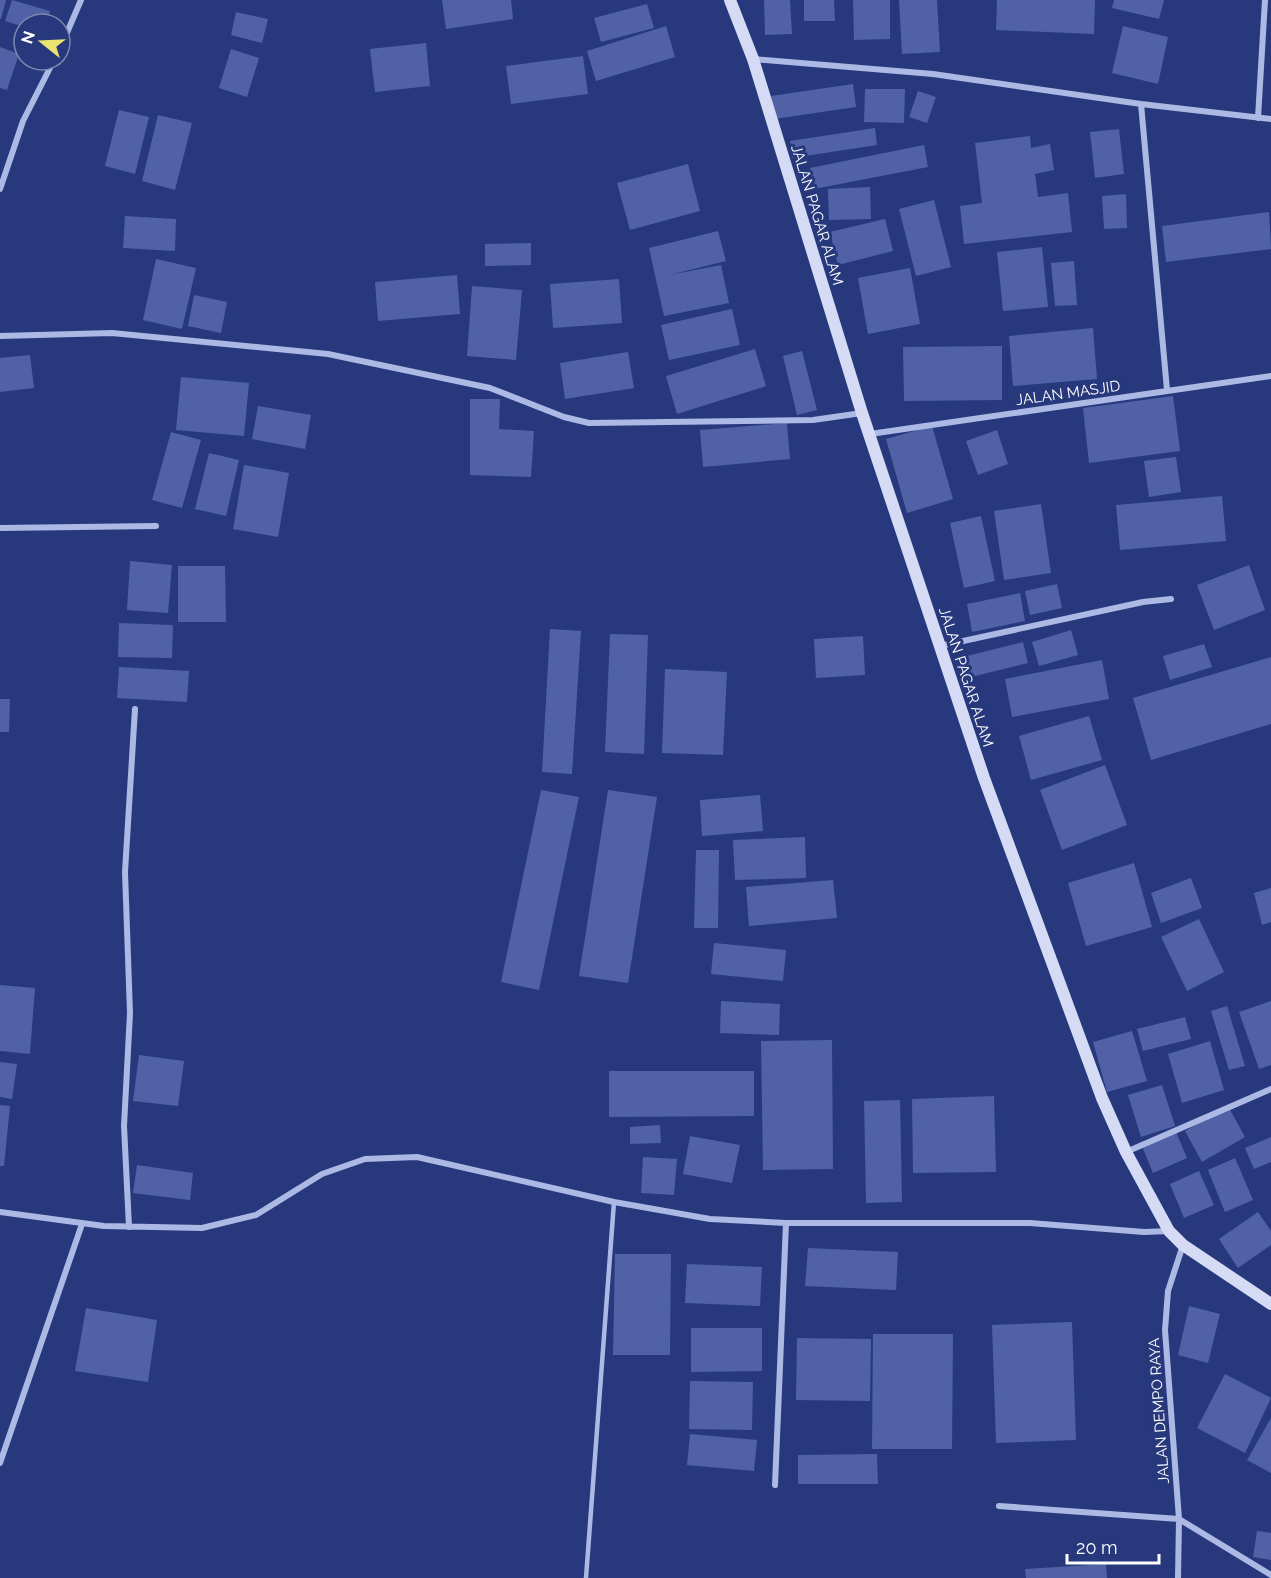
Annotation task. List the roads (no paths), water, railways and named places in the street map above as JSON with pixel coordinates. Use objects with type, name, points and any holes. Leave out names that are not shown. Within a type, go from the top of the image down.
[{"type":"street","points":[[72,21],[81,0]]},
{"type":"street","name":"JALAN PAGAR ALAM","points":[[730,0],[753,59],[862,413],[984,778],[1102,1098],[1126,1152],[1169,1231],[1182,1245],[1271,1304]]},
{"type":"street","points":[[1258,118],[1265,0]]},
{"type":"street","points":[[753,59],[933,74],[1142,104],[1271,119]]},
{"type":"street","points":[[0,189],[23,122],[48,72]]},
{"type":"street","points":[[1142,104],[1167,390]]},
{"type":"street","points":[[0,336],[112,333],[328,354],[490,388],[564,417],[589,423],[813,420],[862,413]]},
{"type":"street","name":"JALAN MASJID","points":[[869,434],[1271,376]]},
{"type":"street","points":[[0,528],[156,526]]},
{"type":"street","points":[[940,646],[1143,602],[1171,599]]},
{"type":"street","points":[[129,1227],[124,1126],[130,1013],[125,872],[135,709]]},
{"type":"street","points":[[1126,1152],[1271,1089]]},
{"type":"street","points":[[0,1212],[82,1224],[202,1228],[256,1215],[322,1174],[365,1159],[417,1158],[614,1202],[710,1219],[786,1224],[1030,1223],[1144,1232],[1169,1231]]},
{"type":"street","points":[[0,1463],[82,1224]]},
{"type":"street","points":[[776,1485],[786,1224]]},
{"type":"street","name":"JALAN DEMPO RAYA","points":[[1178,1578],[1179,1519],[1165,1330],[1168,1291],[1182,1245]]},
{"type":"street","points":[[999,1506],[1179,1519],[1271,1575]]},
{"type":"lane","points":[[586,1578],[614,1202]]}]
